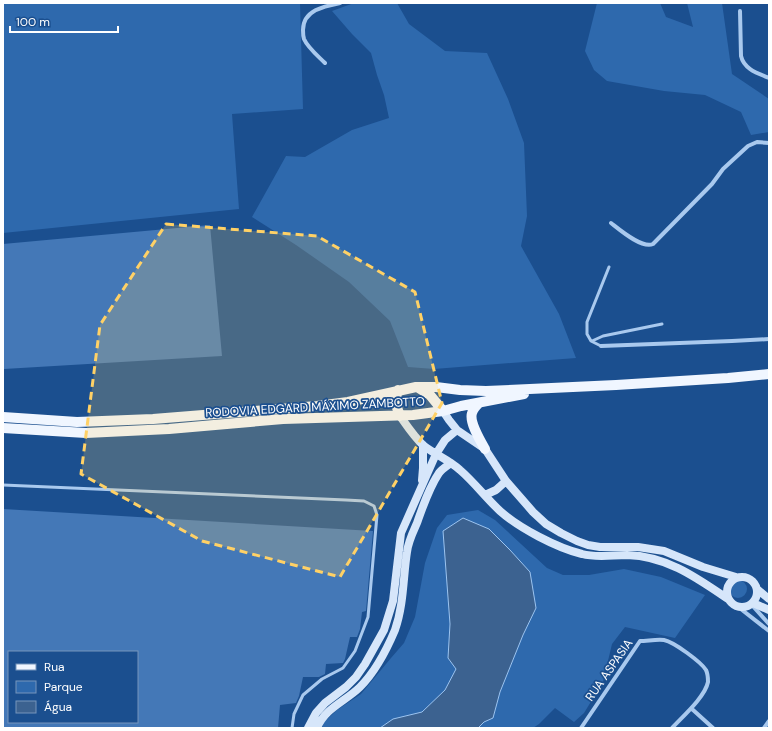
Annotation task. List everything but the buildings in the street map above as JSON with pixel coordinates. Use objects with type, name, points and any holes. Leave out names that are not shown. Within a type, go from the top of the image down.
[{"type":"main road","name":"RODOVIA EDGARD MÁXIMO ZAMBOTTO","points":[[3,417],[77,422],[153,419],[317,406],[348,402],[416,387],[436,387],[480,391],[728,378],[769,374]]},
{"type":"main road","points":[[416,387],[430,395],[443,411]]},
{"type":"main road","name":"RODOVIA EDGARD MÁXIMO ZAMBOTTO","points":[[3,428],[86,433],[169,429],[283,419],[400,416],[443,411],[554,388]]},
{"type":"main road","points":[[398,390],[395,402],[400,416]]},
{"type":"main road","points":[[479,403],[473,409],[471,418],[485,449]]},
{"type":"street","points":[[324,63],[308,46],[304,38],[303,27],[305,20],[311,12],[340,3]]},
{"type":"street","points":[[740,11],[742,62],[754,72],[769,78]]},
{"type":"street","points":[[611,223],[639,242],[647,246],[653,244],[712,184],[723,169],[748,146],[757,142],[769,143]]},
{"type":"street","points":[[601,346],[732,341],[769,338]]},
{"type":"street","points":[[443,411],[458,430],[485,449],[520,499],[546,524],[560,533],[577,541],[600,547],[638,547],[664,551],[703,567],[736,577],[745,576],[753,581],[757,589],[769,599]]},
{"type":"street","points":[[400,416],[423,445],[451,463],[501,511],[529,531],[565,548],[592,556],[627,555],[662,561],[696,577],[728,599],[769,631]]},
{"type":"street","points":[[308,728],[316,712],[356,677],[384,630],[393,601],[401,533],[436,454],[446,440],[458,430]]},
{"type":"street","points":[[420,489],[423,468],[423,445]]},
{"type":"street","points":[[317,728],[320,720],[325,714],[366,681],[395,630],[402,601],[407,551],[425,500],[439,474],[451,463]]},
{"type":"street","points":[[485,495],[496,490],[506,481]]},
{"type":"street","points":[[728,599],[727,586],[732,579],[736,577]]},
{"type":"street","points":[[737,606],[742,607],[752,603],[757,594],[757,589]]},
{"type":"street","points":[[752,603],[769,610]]},
{"type":"street","points":[[752,603],[769,624]]},
{"type":"street","name":"RUA ASPASIA","points":[[581,728],[640,641],[664,640],[673,644],[707,671],[708,683],[692,709]]},
{"type":"street","points":[[672,728],[692,709],[713,728]]},
{"type":"street","points":[[764,728],[769,721]]},
{"type":"lane","points":[[601,346],[592,341],[587,334],[587,322],[609,267]]},
{"type":"lane","points":[[592,341],[603,336],[662,324]]},
{"type":"lane","points":[[3,485],[346,500],[364,502],[374,506],[377,515],[368,617],[355,651],[344,668],[322,679],[303,695],[294,714],[292,728]]},
{"type":"highlighted area","points":[[166,224],[317,236],[415,292],[442,403],[340,577],[202,541],[81,474],[100,325]]},
{"type":"green space","points":[[3,3],[300,3],[303,109],[232,114],[239,209],[3,233]]},
{"type":"green space","points":[[354,3],[397,3],[409,24],[445,51],[487,53],[508,99],[524,143],[527,216],[521,246],[559,314],[576,358],[434,369],[408,367],[390,321],[349,282],[296,245],[252,217],[286,156],[305,157],[352,130],[389,118],[384,95],[371,53],[332,11]]},
{"type":"green space","points":[[597,3],[660,3],[666,17],[693,27],[687,3],[722,3],[732,74],[769,99],[769,132],[751,135],[741,112],[705,95],[664,91],[607,81],[594,70],[585,51]]},
{"type":"green space","points":[[478,510],[495,520],[547,568],[563,575],[589,575],[624,569],[661,577],[705,595],[675,638],[625,627],[612,644],[603,682],[584,713],[574,722],[555,708],[533,728],[322,728],[323,723],[337,710],[361,694],[404,643],[415,617],[425,563],[437,528],[447,515]]},
{"type":"green space","points":[[738,580],[744,583],[747,589],[744,595],[738,598],[732,595],[729,589],[732,583]]},
{"type":"water","points":[[463,518],[489,529],[530,572],[536,608],[523,635],[500,692],[493,718],[484,722],[478,728],[380,728],[393,719],[422,712],[445,690],[456,669],[448,658],[450,624],[443,531]]}]
